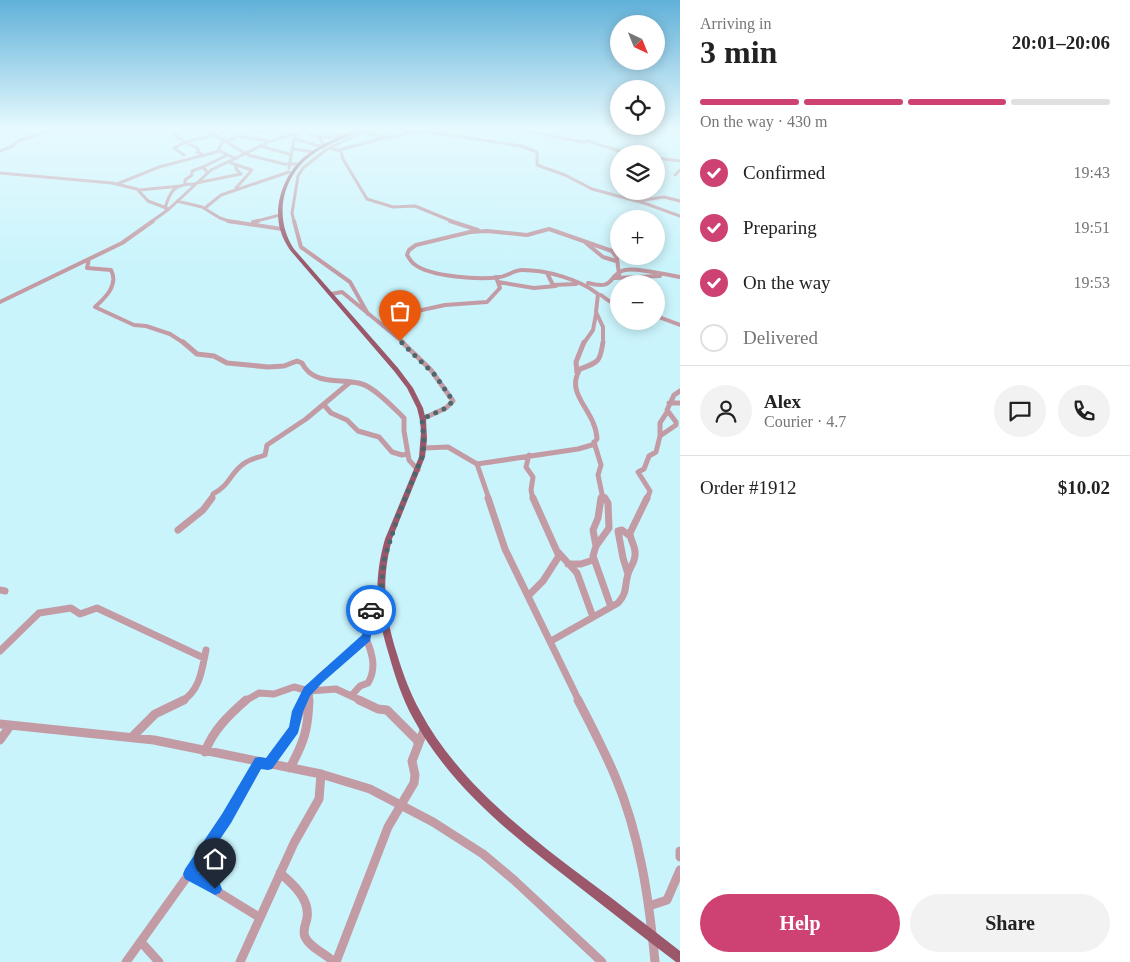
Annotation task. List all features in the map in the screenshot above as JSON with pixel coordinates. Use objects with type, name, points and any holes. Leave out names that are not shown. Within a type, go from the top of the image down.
[{"type":"main road","points":[[292,173],[289,176],[280,215],[282,229],[296,254],[407,385],[420,409],[424,448],[418,470],[398,516],[384,560],[381,593],[384,623],[391,653],[407,698],[424,730],[446,762],[477,796],[539,849],[680,958]]},
{"type":"street","points":[[0,173],[94,180],[139,190],[195,184],[236,176],[241,174],[240,173]]},
{"type":"street","points":[[117,184],[141,173]]},
{"type":"street","points":[[167,209],[169,194],[183,185],[185,180],[192,176],[192,173]]},
{"type":"street","points":[[0,302],[122,243],[177,201],[206,173]]},
{"type":"street","points":[[236,189],[235,187],[240,181],[251,173]]},
{"type":"street","points":[[299,173],[293,199],[292,215],[296,223],[301,247],[350,282],[368,314]]},
{"type":"street","points":[[353,173],[367,199],[393,208],[415,206],[433,215],[481,230],[526,235],[542,230],[551,230],[565,233],[584,242],[610,250]]},
{"type":"street","points":[[562,173],[592,189],[680,216]]},
{"type":"street","points":[[205,208],[221,195],[236,189],[279,176],[289,176]]},
{"type":"street","points":[[279,176],[289,176]]},
{"type":"street","points":[[123,180],[123,186]]},
{"type":"street","points":[[139,190],[148,201],[167,209]]},
{"type":"street","points":[[635,201],[664,197],[680,201]]},
{"type":"street","points":[[177,201],[205,208],[226,220],[282,229]]},
{"type":"street","points":[[248,223],[280,215]]},
{"type":"street","points":[[481,230],[416,244],[407,252],[407,255],[414,264],[438,274],[464,277],[495,277],[497,274],[507,275],[521,269],[548,275],[593,289],[610,301]]},
{"type":"street","points":[[584,242],[603,257],[610,258]]},
{"type":"street","points":[[87,268],[88,259]]},
{"type":"street","points":[[74,265],[107,270],[114,274],[110,293],[95,307],[105,310],[134,326],[146,326],[170,334],[200,355],[214,356],[230,364],[262,368],[281,366],[297,361],[302,363],[306,371],[321,378],[366,386],[402,415],[405,420],[404,431],[410,462],[418,470]]},
{"type":"street","points":[[621,265],[624,269],[648,271],[664,275]]},
{"type":"street","points":[[618,275],[624,269]]},
{"type":"street","points":[[548,275],[551,283],[557,286]]},
{"type":"street","points":[[665,275],[680,277]]},
{"type":"street","points":[[382,326],[422,310],[445,305],[486,302],[500,288],[495,277]]},
{"type":"street","points":[[498,282],[534,288],[578,283],[587,283],[600,287],[608,285]]},
{"type":"street","points":[[424,448],[448,447],[477,464],[578,448],[594,442],[597,437],[593,420],[575,390],[576,362],[585,340],[594,327],[594,317],[601,295],[608,285]]},
{"type":"street","points":[[330,294],[342,292],[382,326],[426,365],[453,401],[446,408],[422,419]]},
{"type":"street","points":[[577,373],[583,367],[600,360],[604,338],[603,327],[596,314]]},
{"type":"street","points":[[665,319],[680,325]]},
{"type":"street","points":[[594,327],[604,338]]},
{"type":"street","points":[[178,530],[182,524],[208,505],[212,500],[213,494],[222,489],[240,466],[248,460],[265,455],[267,445],[306,420],[349,383]]},
{"type":"street","points":[[630,536],[650,491],[638,472],[644,469],[649,456],[656,452],[660,436],[660,423],[667,412],[674,394],[680,391]]},
{"type":"street","points":[[669,403],[680,403]]},
{"type":"street","points":[[324,405],[331,412],[348,420],[358,431],[379,437],[392,452],[402,455],[408,454]]},
{"type":"street","points":[[660,436],[678,424],[667,412]]},
{"type":"street","points":[[594,442],[601,465],[598,475],[602,494],[598,518],[593,530],[596,546],[593,560],[611,606]]},
{"type":"street","points":[[529,455],[526,467],[534,477],[531,490],[534,501],[558,552],[579,578],[593,616]]},
{"type":"street","points":[[477,464],[503,545],[551,642],[627,805],[639,848],[649,906],[655,962]]},
{"type":"street","points":[[596,546],[609,528],[608,503],[602,494]]},
{"type":"street","points":[[551,642],[611,606],[624,595],[628,574],[636,555],[630,536],[622,530],[618,531],[622,548],[622,559],[628,574]]},
{"type":"street","points":[[528,596],[543,581],[558,557],[558,552]]},
{"type":"street","points":[[568,564],[584,563],[593,560]]},
{"type":"street","points":[[584,563],[597,570]]},
{"type":"street","points":[[351,696],[360,686],[368,684],[373,673],[372,658],[366,638],[372,606],[381,593]]},
{"type":"street","points":[[0,652],[39,613],[72,608],[80,614],[97,608],[205,654],[198,681],[189,696],[179,704],[168,707],[158,713],[138,728],[132,737]]},
{"type":"street","points":[[126,962],[189,874],[263,764],[294,729],[298,711],[308,691],[319,678],[366,638]]},
{"type":"street","points":[[205,752],[209,742],[226,717],[251,696],[259,693],[274,694],[290,688],[308,691],[333,688],[378,709],[390,712],[407,732],[417,740],[418,744]]},
{"type":"street","points":[[290,768],[304,742],[308,723],[308,691]]},
{"type":"street","points":[[0,724],[132,737],[321,774],[370,789],[458,838],[490,860],[602,962]]},
{"type":"street","points":[[0,740],[10,726]]},
{"type":"street","points":[[280,873],[298,889],[304,900],[308,912],[303,931],[306,938],[335,962],[388,827],[414,783],[415,775],[412,761],[424,730]]},
{"type":"street","points":[[240,962],[259,916],[294,843],[319,799],[321,774]]},
{"type":"street","points":[[680,851],[680,856]]},
{"type":"street","points":[[649,906],[667,900],[680,870]]},
{"type":"street","points":[[189,874],[259,916]]},
{"type":"street","points":[[141,942],[159,962]]},
{"type":"way so far","points":[[371,610],[381,593],[382,566],[390,538],[422,457],[424,427],[422,419],[446,408],[453,401],[435,375],[400,341]]},
{"type":"route","points":[[215,889],[189,874],[227,819],[259,762],[268,765],[289,737],[297,722],[298,711],[307,691],[319,678],[366,638],[371,610]]}]
